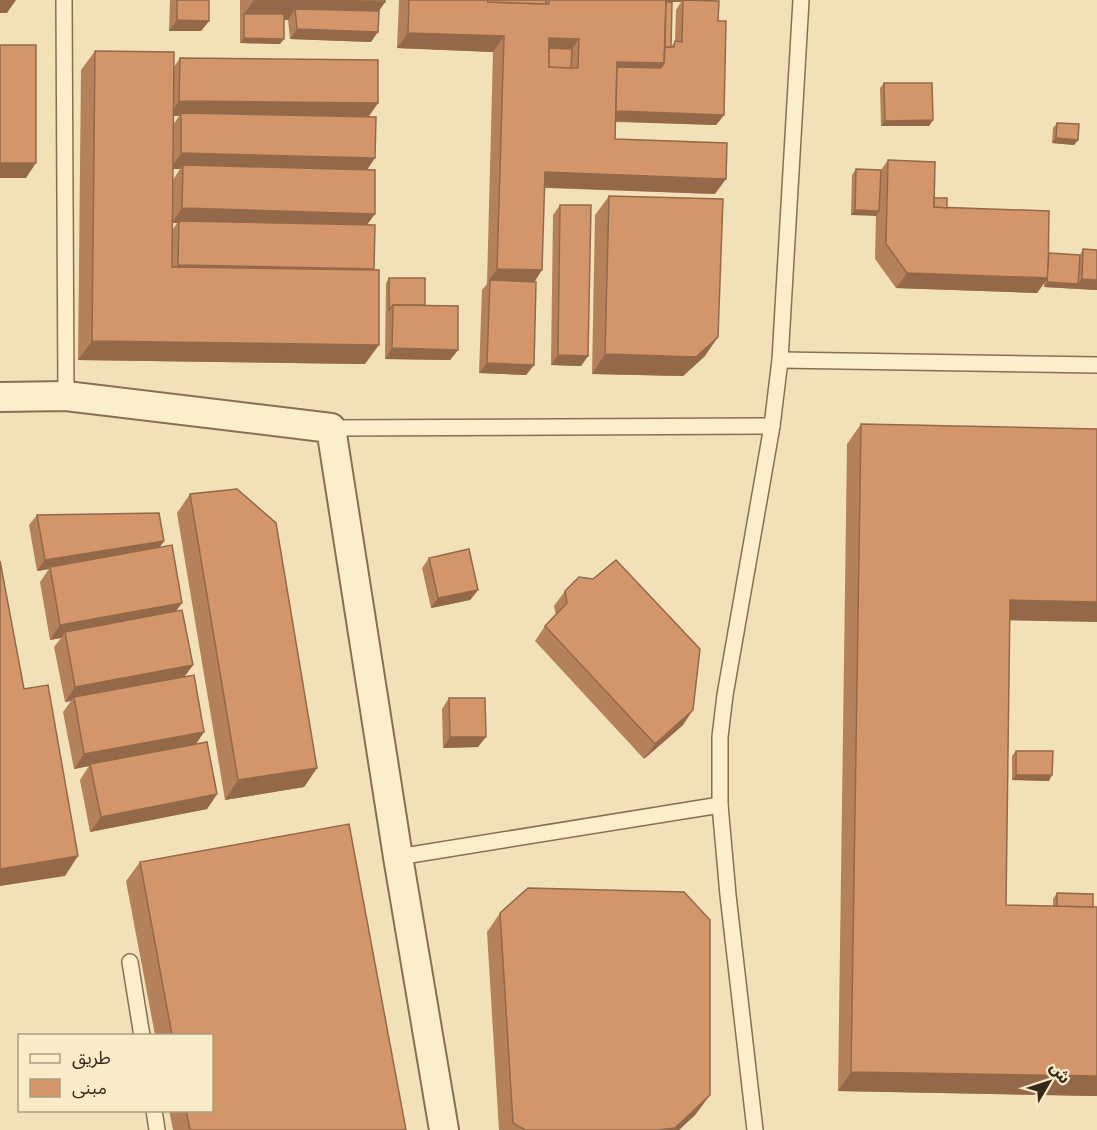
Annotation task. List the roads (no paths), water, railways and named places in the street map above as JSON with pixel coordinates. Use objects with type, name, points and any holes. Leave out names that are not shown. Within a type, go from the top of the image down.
[{"type":"street","points":[[0,397],[66,396],[331,428],[398,857],[444,1130]]},
{"type":"lane","points":[[64,0],[66,396]]},
{"type":"lane","points":[[755,1130],[728,895],[720,805],[720,737],[725,695],[772,426],[780,360],[801,0]]},
{"type":"lane","points":[[780,360],[1097,365]]},
{"type":"lane","points":[[331,428],[772,426]]},
{"type":"lane","points":[[398,857],[720,805]]},
{"type":"lane","points":[[130,962],[142,1034]]},
{"type":"lane","points":[[154,1112],[157,1130]]}]
